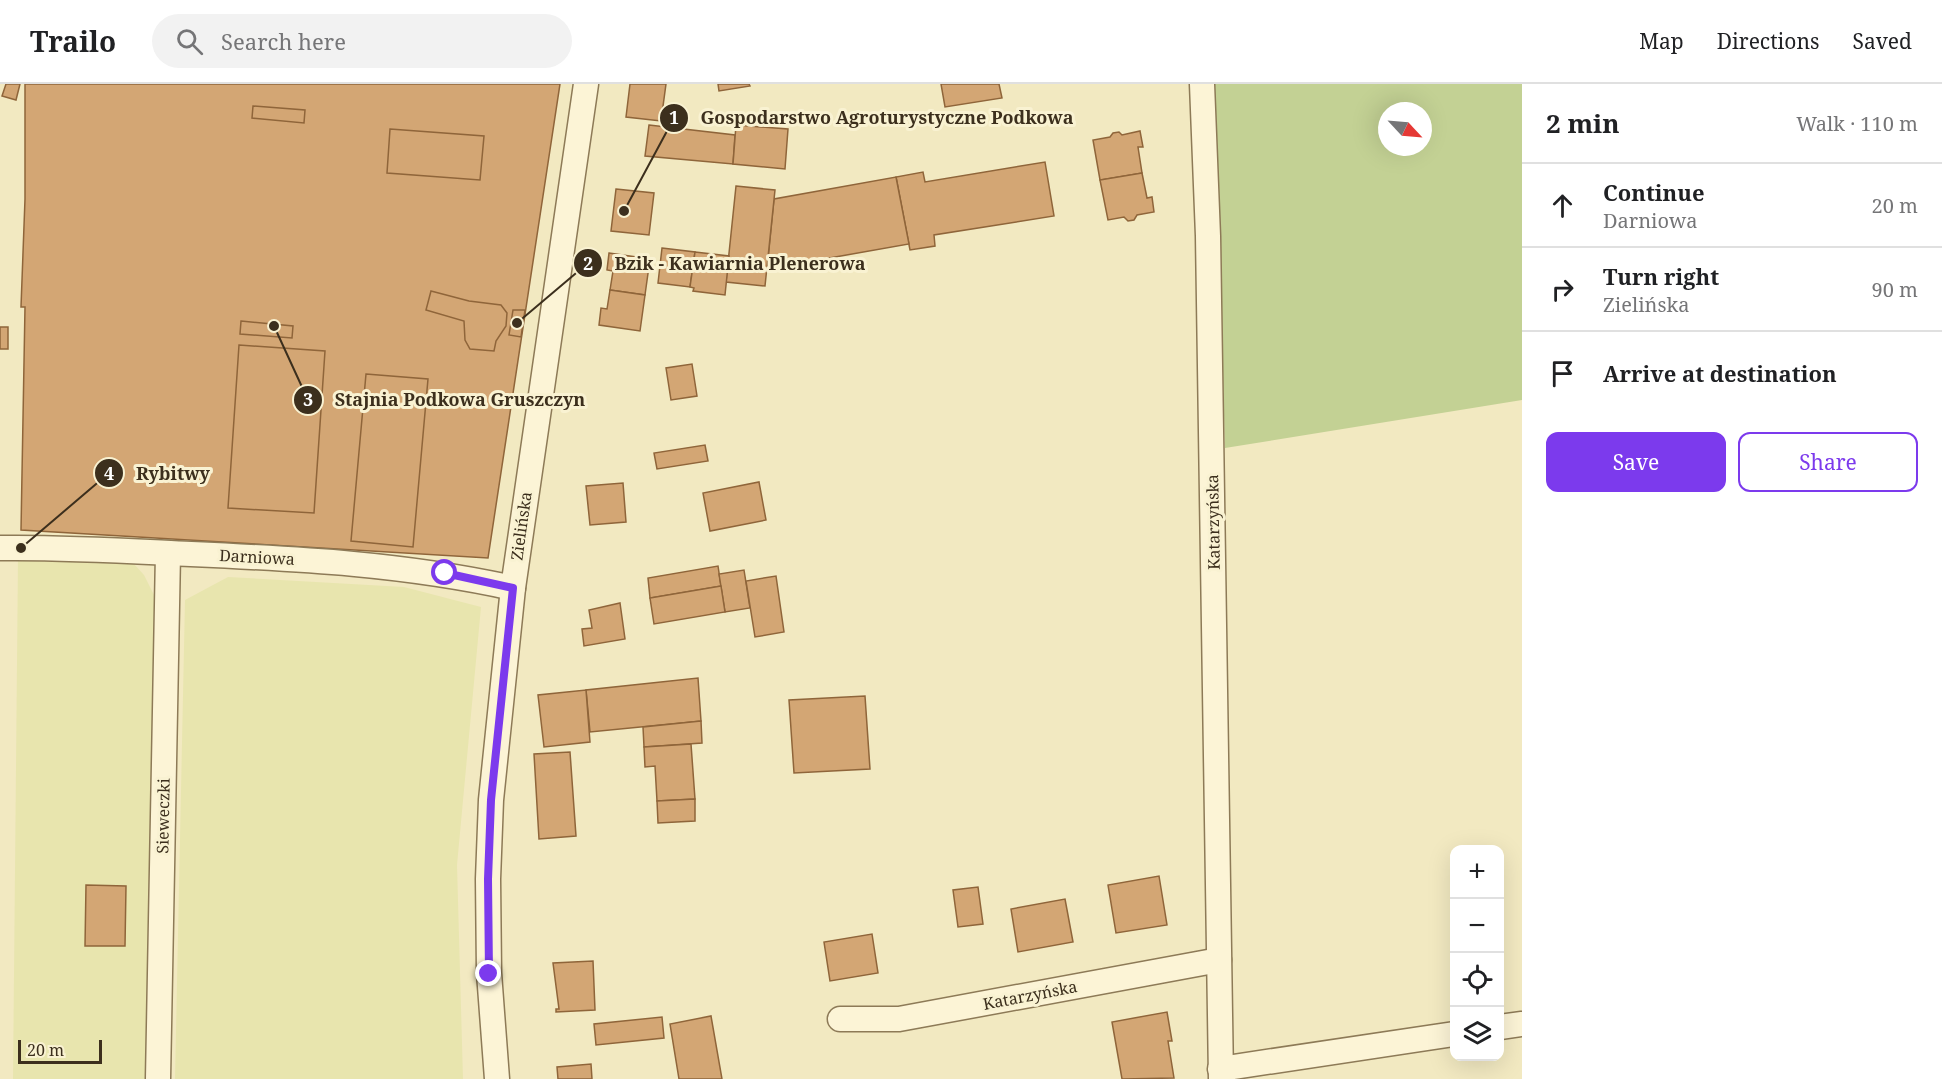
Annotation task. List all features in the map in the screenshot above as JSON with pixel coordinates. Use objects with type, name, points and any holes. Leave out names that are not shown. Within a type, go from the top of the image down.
[{"type":"street","name":"Zielińska","points":[[497,1079],[489,974],[488,879],[491,800],[513,588],[586,84]]},
{"type":"street","name":"Katarzyńska","points":[[1202,84],[1209,248],[1220,1074]]},
{"type":"street","name":"Darniowa","points":[[0,548],[168,553],[367,564],[445,573],[513,588]]},
{"type":"street","name":"Sieweczki","points":[[158,1079],[168,553]]},
{"type":"street","name":"Katarzyńska","points":[[840,1019],[899,1019],[1218,960]]},
{"type":"street","points":[[1504,1026],[1522,1024]]},
{"type":"street","points":[[1220,1074],[1450,1035]]},
{"type":"shaded area","points":[[18,559],[132,562],[144,575],[156,599],[146,1079],[13,1079]]},
{"type":"shaded area","points":[[228,577],[404,587],[481,607],[457,865],[463,1079],[175,1079],[185,600]]},
{"type":"green space","points":[[1214,84],[1522,84],[1522,400],[1225,448]]},
{"type":"building","points":[[6,84],[20,84],[16,100],[2,96]]},
{"type":"building","points":[[25,84],[560,84],[488,558],[21,530],[25,307],[21,307],[25,199]]},
{"type":"building","points":[[630,84],[666,84],[661,121],[626,117]]},
{"type":"building","points":[[718,84],[749,84],[750,86],[719,91]]},
{"type":"building","points":[[941,84],[999,84],[1002,98],[945,107]]},
{"type":"building","points":[[253,106],[305,110],[304,123],[252,118]]},
{"type":"building","points":[[649,125],[735,135],[733,164],[645,156]]},
{"type":"building","points":[[736,125],[788,129],[785,169],[733,164]]},
{"type":"building","points":[[390,129],[484,136],[480,180],[387,173]]},
{"type":"building","points":[[1140,131],[1143,147],[1138,147],[1142,173],[1100,180],[1093,140],[1110,137],[1113,133],[1119,132],[1122,135]]},
{"type":"building","points":[[1045,162],[1054,216],[934,235],[935,246],[910,250],[896,177],[923,172],[925,182]]},
{"type":"building","points":[[1142,173],[1147,198],[1152,197],[1154,212],[1137,215],[1134,220],[1128,221],[1124,217],[1108,220],[1100,180]]},
{"type":"building","points":[[896,177],[909,244],[767,269],[774,199]]},
{"type":"building","points":[[736,186],[775,190],[765,286],[726,282]]},
{"type":"building","points":[[616,189],[654,193],[649,235],[611,231]]},
{"type":"building","points":[[662,248],[695,252],[690,287],[658,283]]},
{"type":"building","points":[[695,252],[729,256],[725,295],[693,291],[694,288],[690,287]]},
{"type":"building","points":[[609,253],[650,259],[645,295],[610,290],[613,271],[607,270]]},
{"type":"building","points":[[610,290],[645,295],[640,331],[599,325],[601,308],[607,309]]},
{"type":"building","points":[[431,291],[469,301],[501,305],[507,313],[506,326],[496,341],[494,351],[470,349],[465,340],[464,321],[426,310]]},
{"type":"building","points":[[513,310],[525,310],[521,337],[509,335]]},
{"type":"building","points":[[241,321],[293,326],[292,338],[240,334]]},
{"type":"building","points":[[0,327],[8,327],[8,349],[0,349]]},
{"type":"building","points":[[239,345],[325,351],[314,513],[228,508]]},
{"type":"building","points":[[692,364],[697,396],[671,400],[666,368]]},
{"type":"building","points":[[366,374],[428,379],[413,547],[351,541]]},
{"type":"building","points":[[705,445],[708,461],[657,469],[654,453]]},
{"type":"building","points":[[759,482],[766,520],[710,531],[703,493]]},
{"type":"building","points":[[623,483],[626,522],[590,525],[586,486]]},
{"type":"building","points":[[718,566],[721,586],[650,598],[648,578]]},
{"type":"building","points":[[744,570],[750,608],[725,612],[719,574]]},
{"type":"building","points":[[776,576],[784,632],[755,637],[746,581]]},
{"type":"building","points":[[721,586],[725,612],[654,624],[650,598]]},
{"type":"building","points":[[620,603],[625,639],[584,646],[582,629],[592,628],[589,610]]},
{"type":"building","points":[[698,678],[701,721],[590,732],[586,690]]},
{"type":"building","points":[[586,690],[590,742],[544,747],[538,695]]},
{"type":"building","points":[[865,696],[870,769],[794,773],[789,700]]},
{"type":"building","points":[[701,721],[702,743],[644,747],[643,727]]},
{"type":"building","points":[[691,744],[695,799],[657,801],[655,766],[645,767],[644,747]]},
{"type":"building","points":[[570,752],[576,836],[539,839],[534,754]]},
{"type":"building","points":[[695,799],[695,821],[658,823],[657,801]]},
{"type":"building","points":[[1159,876],[1167,925],[1116,933],[1108,885]]},
{"type":"building","points":[[86,885],[126,886],[125,946],[85,946]]},
{"type":"building","points":[[978,887],[983,924],[958,927],[953,890]]},
{"type":"building","points":[[1065,899],[1073,942],[1018,952],[1011,909]]},
{"type":"building","points":[[872,934],[878,973],[830,981],[824,942]]},
{"type":"building","points":[[593,961],[595,1010],[556,1012],[556,1009],[559,1009],[553,963]]},
{"type":"building","points":[[1167,1012],[1172,1041],[1168,1041],[1174,1078],[1122,1079],[1112,1022]]},
{"type":"building","points":[[711,1016],[722,1079],[679,1079],[670,1024]]},
{"type":"building","points":[[662,1017],[664,1038],[596,1045],[594,1024]]},
{"type":"building","points":[[591,1064],[592,1079],[558,1079],[557,1067]]},
{"type":"place","name":"Gospodarstwo Agroturystyczne Podkowa","points":[[624,211]]},
{"type":"place","name":"Bzik - Kawiarnia Plenerowa","points":[[517,323]]},
{"type":"place","name":"Stajnia Podkowa Gruszczyn","points":[[274,326]]},
{"type":"place","name":"Rybitwy","points":[[21,548]]},
{"type":"route","points":[[445,573],[513,588],[491,800],[488,879],[489,974]]}]
